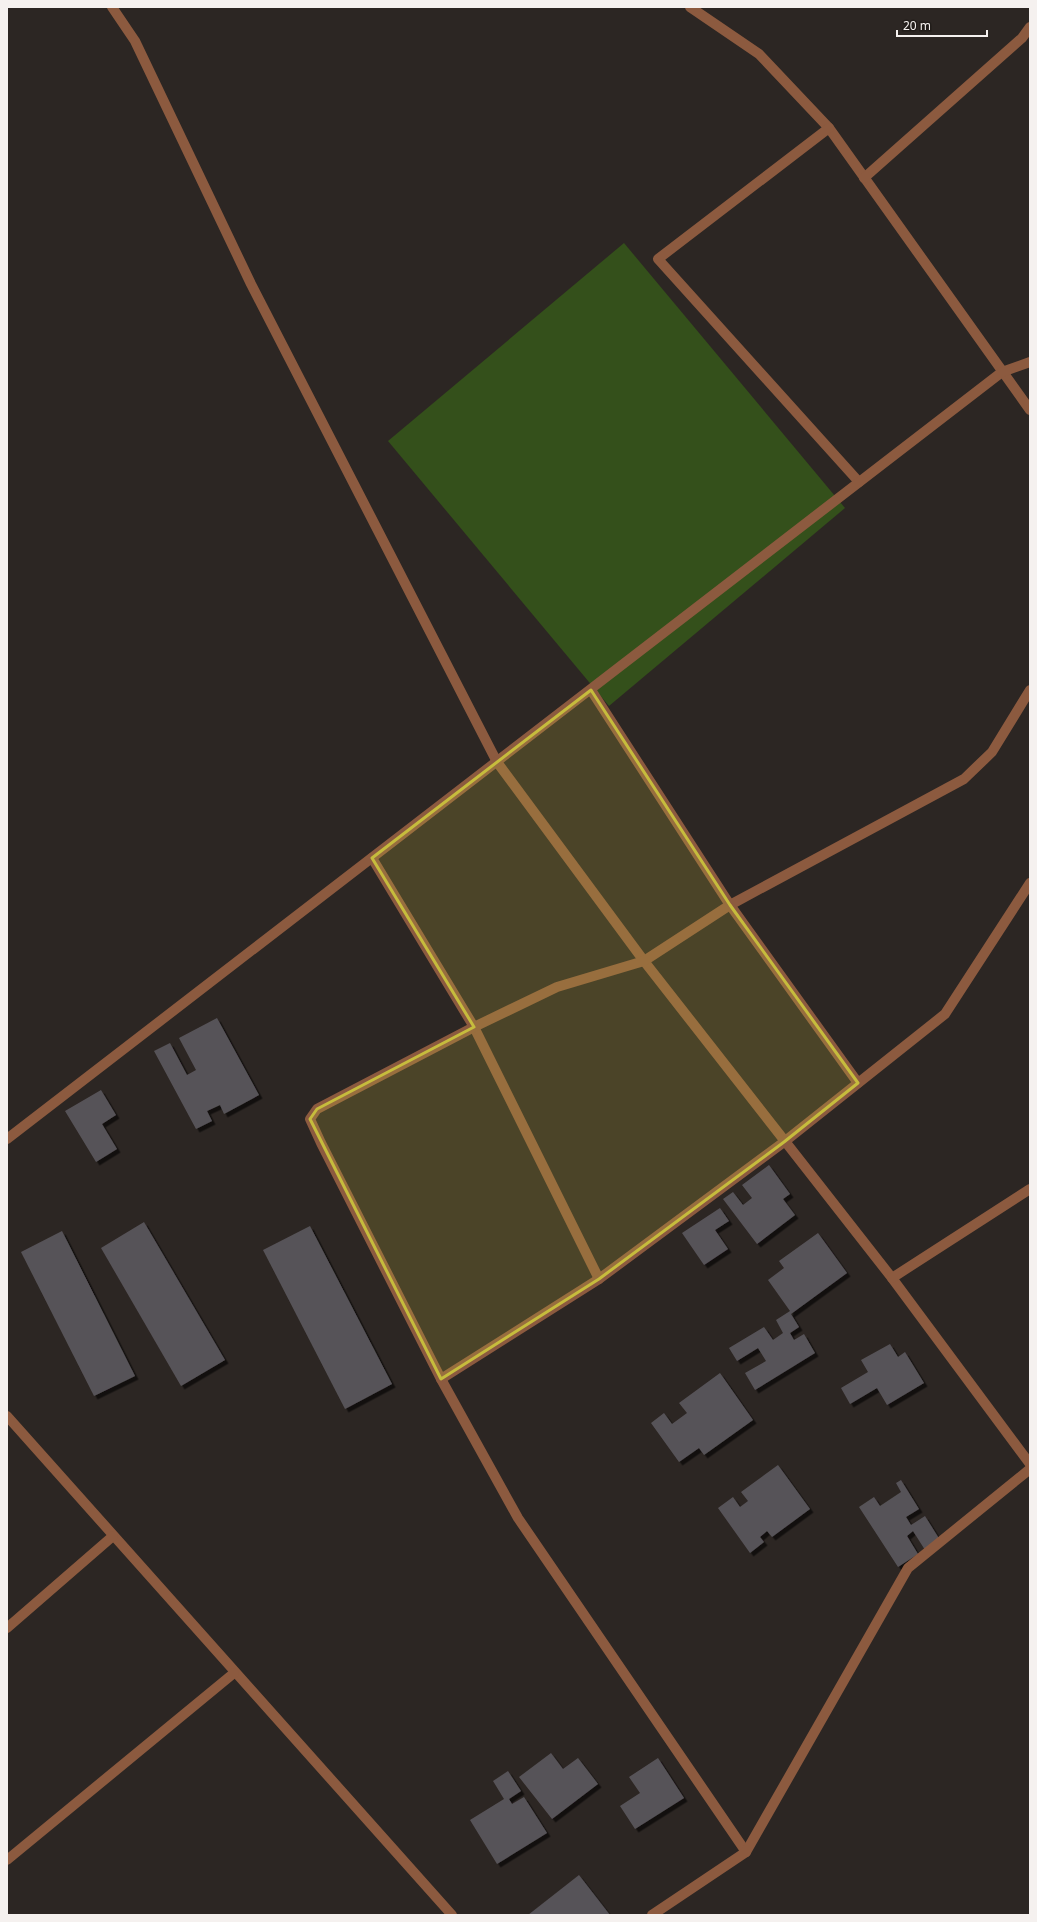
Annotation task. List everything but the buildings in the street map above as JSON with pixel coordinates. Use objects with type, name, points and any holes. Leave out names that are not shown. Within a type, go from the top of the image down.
[{"type":"street","points":[[112,7],[135,41],[251,284],[497,762],[644,960],[784,1142],[892,1278],[1030,1464]]},
{"type":"street","points":[[690,7],[759,54],[829,128],[1030,410]]},
{"type":"street","points":[[864,178],[1022,38],[1030,27]]},
{"type":"street","points":[[829,128],[658,259],[859,482]]},
{"type":"street","points":[[7,1139],[1002,372],[1030,362]]},
{"type":"street","points":[[591,690],[730,905],[858,1083]]},
{"type":"street","points":[[746,1852],[518,1518],[441,1380],[310,1119],[317,1109],[474,1027],[558,987],[644,960],[730,905],[964,779],[992,752],[1030,690]]},
{"type":"street","points":[[372,858],[474,1027],[599,1279]]},
{"type":"street","points":[[441,1380],[599,1279],[784,1142],[945,1014],[1030,883]]},
{"type":"street","points":[[892,1278],[1030,1189]]},
{"type":"street","points":[[7,1416],[234,1673],[452,1915]]},
{"type":"street","points":[[652,1915],[746,1852],[908,1568],[1030,1469]]},
{"type":"street","points":[[7,1628],[113,1536]]},
{"type":"street","points":[[7,1860],[234,1673]]},
{"type":"highlighted area","points":[[591,690],[730,905],[858,1083],[784,1142],[599,1279],[441,1379],[310,1119],[317,1109],[474,1027],[372,858]]},
{"type":"green space","points":[[624,243],[845,508],[609,706],[388,441]]}]
